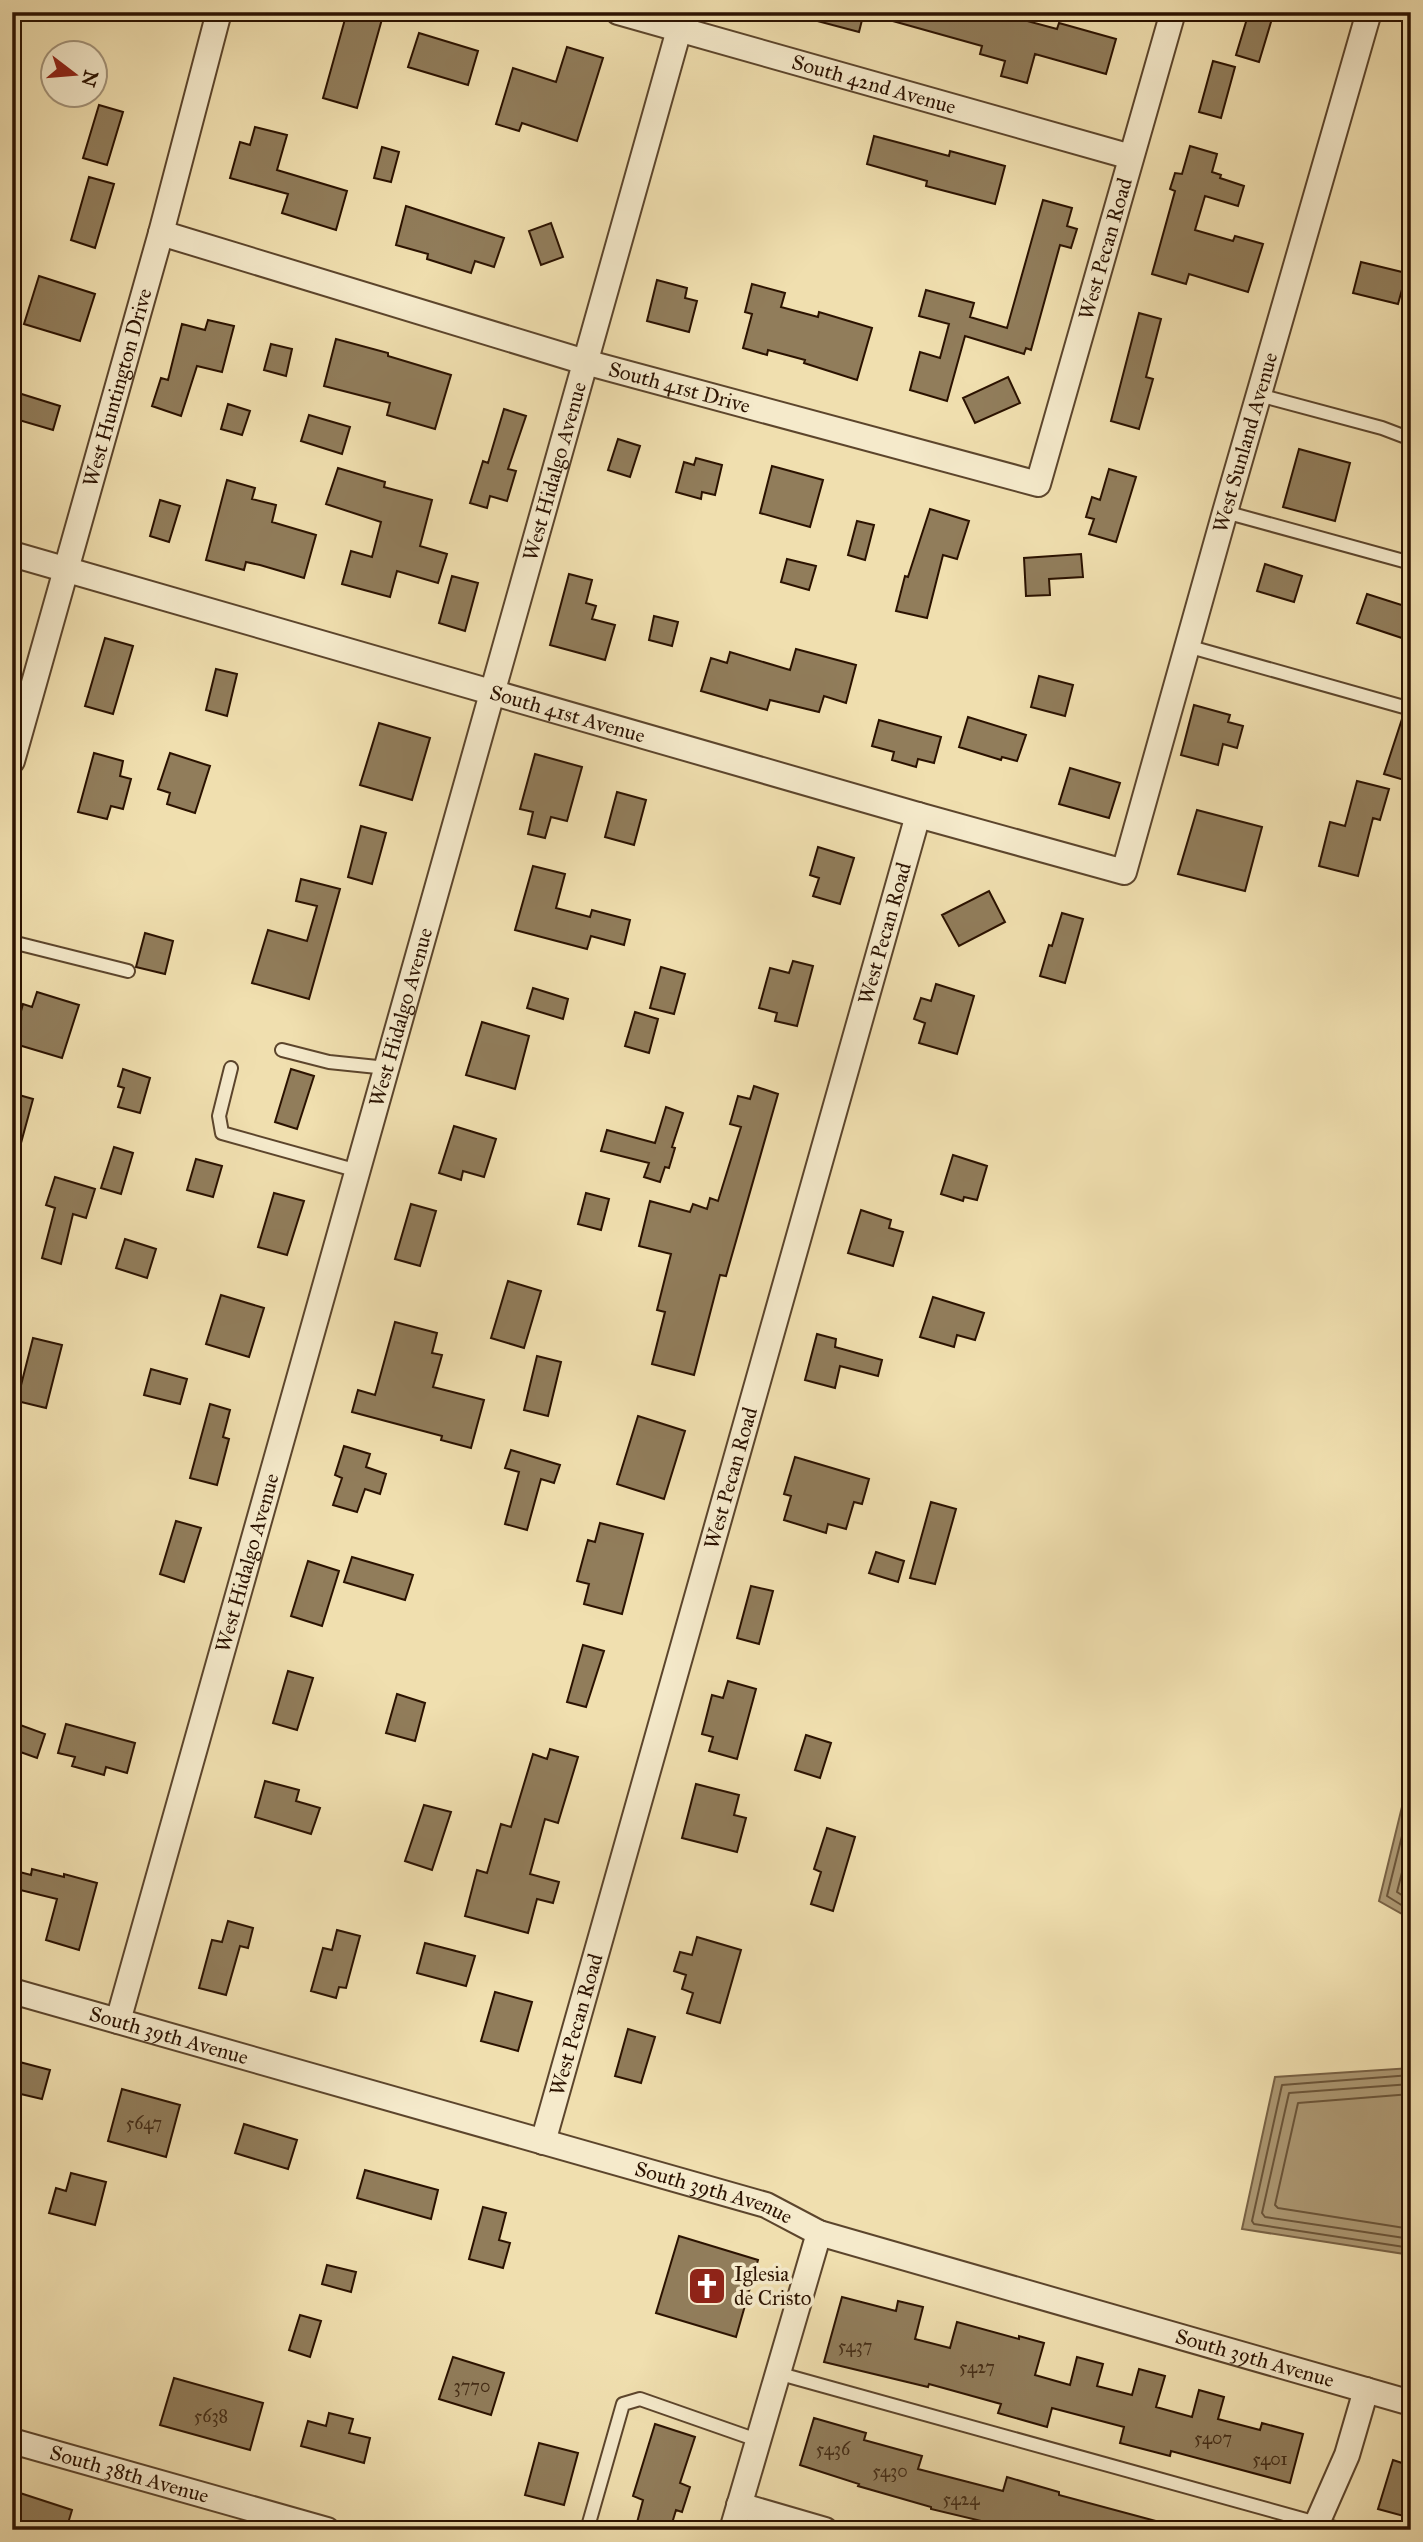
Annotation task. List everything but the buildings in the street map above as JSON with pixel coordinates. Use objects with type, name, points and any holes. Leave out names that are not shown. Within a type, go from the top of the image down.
[{"type":"street","name":"West Huntington Drive","points":[[12,761],[161,233],[219,12]]},
{"type":"street","name":"South 42nd Avenue","points":[[618,12],[682,21],[1131,157]]},
{"type":"street","name":"West Pecan Road","points":[[1038,484],[1173,12]]},
{"type":"street","name":"West Sunland Avenue","points":[[1124,872],[1369,12]]},
{"type":"street","name":"West Hidalgo Avenue","points":[[118,2021],[682,21]]},
{"type":"street","name":"South 41st Drive","points":[[161,233],[585,362],[1038,484]]},
{"type":"street","name":"South 41st Avenue","points":[[12,554],[918,816],[1124,872]]},
{"type":"street","name":"West Pecan Road","points":[[543,2142],[918,816]]},
{"type":"street","name":"South 39th Avenue","points":[[12,1991],[766,2205],[819,2233],[1411,2403]]},
{"type":"street","points":[[732,2530],[776,2372],[819,2233]]},
{"type":"street","points":[[1316,2526],[1348,2455],[1366,2390]]},
{"type":"street","name":"South 38th Avenue","points":[[12,2441],[327,2530]]},
{"type":"street","points":[[739,2505],[825,2530]]},
{"type":"lane","points":[[1259,395],[1382,428],[1411,439]]},
{"type":"lane","points":[[1225,512],[1411,563]]},
{"type":"lane","points":[[1187,646],[1411,709]]},
{"type":"lane","points":[[12,942],[128,971]]},
{"type":"lane","points":[[282,1050],[329,1062],[387,1068]]},
{"type":"lane","points":[[231,1068],[219,1116],[222,1133],[358,1171]]},
{"type":"lane","points":[[776,2372],[1316,2526],[1342,2530]]},
{"type":"lane","points":[[587,2530],[622,2404],[640,2399],[757,2440]]},
{"type":"water","points":[[1411,1770],[1411,1919],[1379,1901]]},
{"type":"water","points":[[1411,2068],[1411,2255],[1242,2229],[1275,2077]]},
{"type":"place","name":"Iglesia de Cristo","points":[[707,2286]]}]
